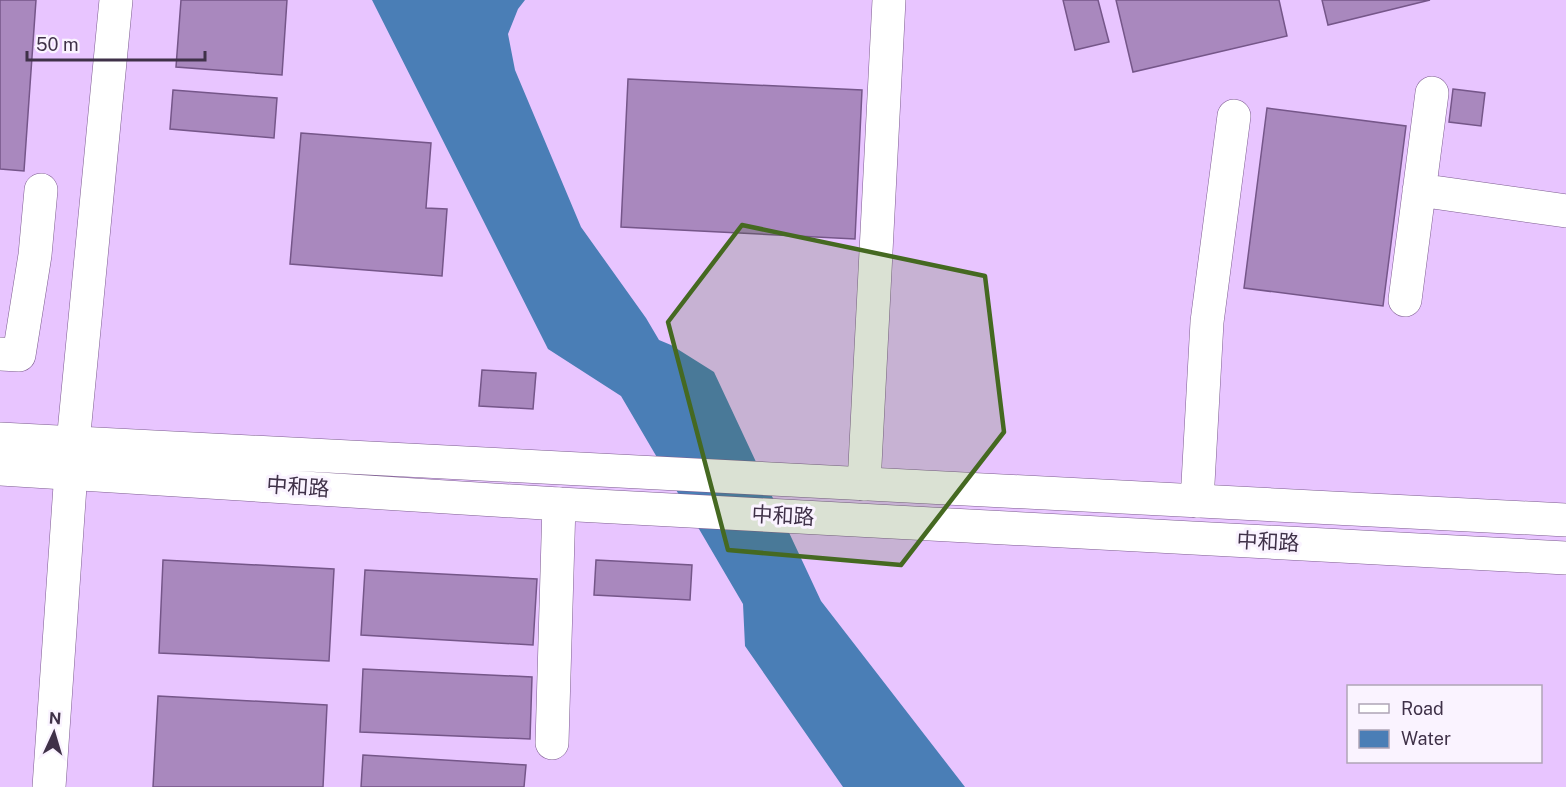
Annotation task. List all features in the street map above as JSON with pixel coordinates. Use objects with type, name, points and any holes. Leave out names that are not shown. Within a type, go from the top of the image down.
[{"type":"main road","points":[[49,787],[72,458],[116,0]]},
{"type":"main road","points":[[864,484],[890,0]]},
{"type":"main road","points":[[1404,300],[1432,93]]},
{"type":"main road","points":[[1197,501],[1207,322],[1234,116]]},
{"type":"main road","points":[[0,354],[19,356],[35,255],[41,190]]},
{"type":"main road","points":[[1419,190],[1566,211]]},
{"type":"main road","name":"中和路","points":[[0,439],[72,458],[559,504],[1566,558]]},
{"type":"main road","name":"中和路","points":[[0,469],[72,458],[864,484],[1566,520]]},
{"type":"main road","points":[[552,743],[559,504]]},
{"type":"highlighted area","points":[[742,225],[985,276],[1004,432],[901,565],[728,550],[668,322]]},
{"type":"water","points":[[372,0],[525,0],[518,9],[508,34],[515,70],[581,227],[659,340],[714,372],[821,601],[965,787],[843,787],[745,646],[743,604],[621,396],[548,349]]},
{"type":"building","points":[[0,0],[36,0],[24,171],[0,169]]},
{"type":"building","points":[[181,0],[287,0],[282,75],[176,67]]},
{"type":"building","points":[[1063,0],[1098,0],[1109,42],[1075,50]]},
{"type":"building","points":[[1116,0],[1279,0],[1287,36],[1133,72]]},
{"type":"building","points":[[1322,0],[1430,0],[1328,25]]},
{"type":"building","points":[[628,79],[862,90],[855,239],[621,227]]},
{"type":"building","points":[[1453,89],[1485,93],[1481,126],[1449,122]]},
{"type":"building","points":[[173,90],[277,98],[274,138],[170,129]]},
{"type":"building","points":[[1267,108],[1406,126],[1383,306],[1244,288]]},
{"type":"building","points":[[301,133],[431,143],[426,208],[447,209],[442,276],[290,264]]},
{"type":"building","points":[[482,370],[536,373],[533,409],[479,406]]},
{"type":"building","points":[[163,560],[334,569],[329,661],[159,653]]},
{"type":"building","points":[[596,560],[692,565],[690,600],[594,595]]},
{"type":"building","points":[[365,570],[537,579],[533,645],[361,635]]},
{"type":"building","points":[[363,669],[532,677],[530,739],[360,732]]},
{"type":"building","points":[[158,696],[327,705],[323,787],[153,787]]},
{"type":"building","points":[[363,755],[526,765],[524,787],[361,787]]}]
